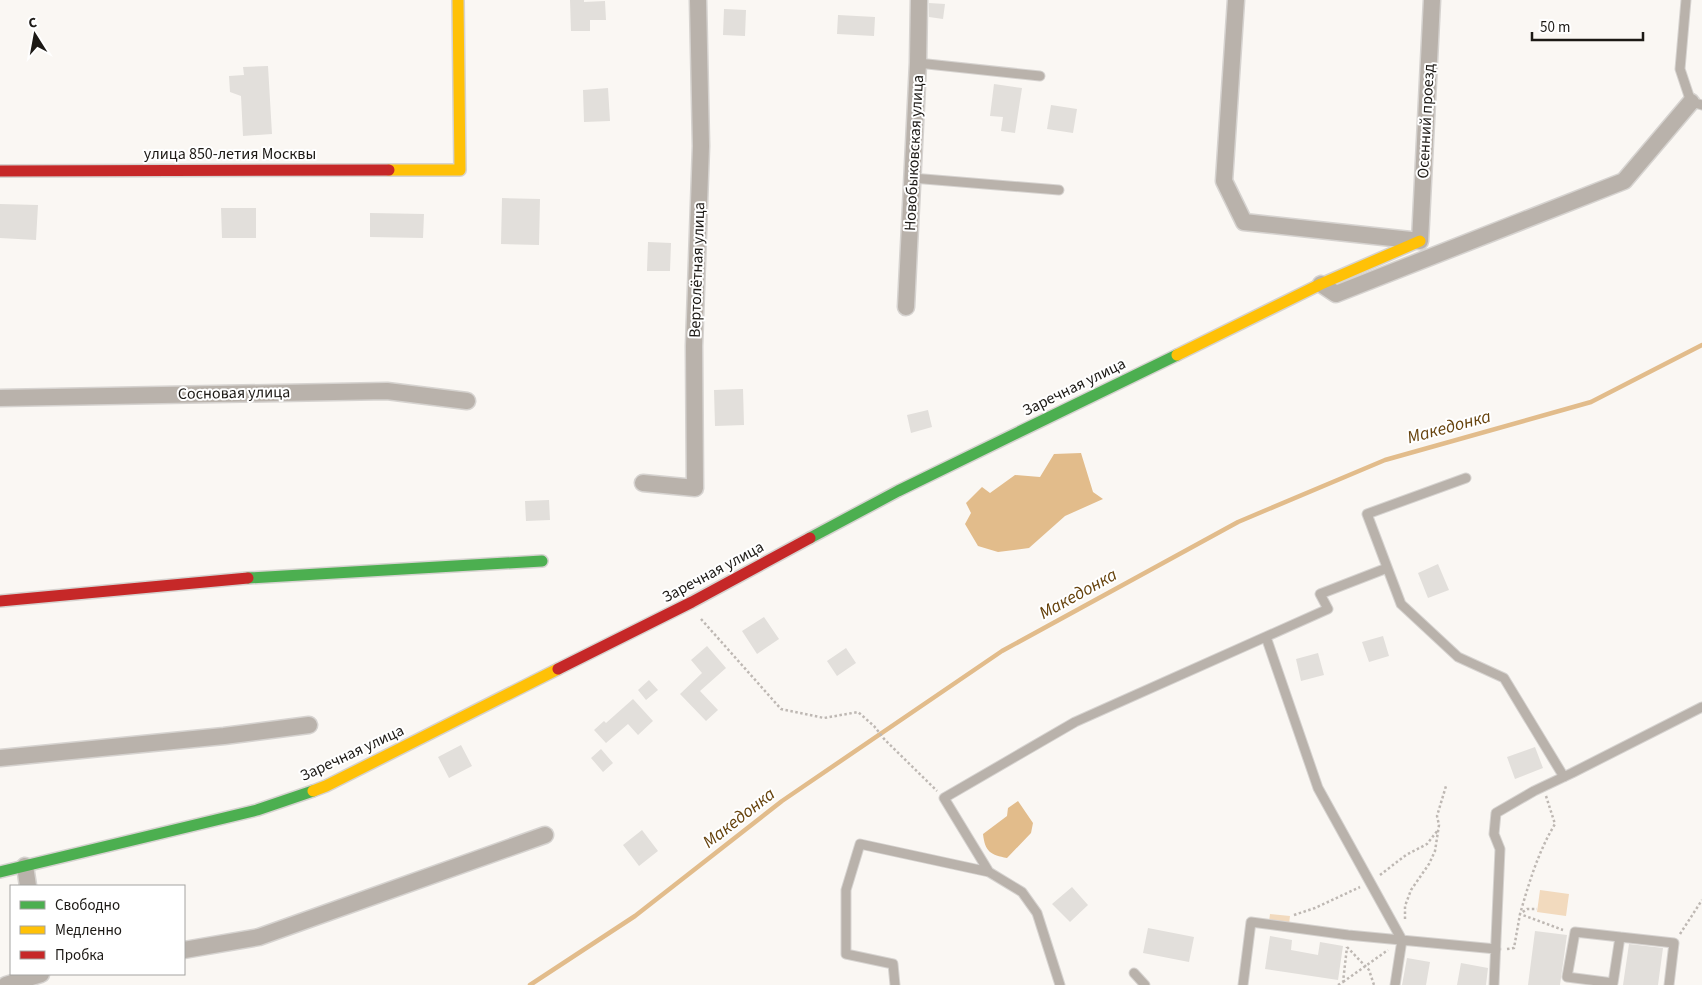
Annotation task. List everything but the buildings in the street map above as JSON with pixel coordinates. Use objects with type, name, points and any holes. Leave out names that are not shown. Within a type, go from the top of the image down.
[{"type":"street","name":"улица 850-летия Москвы","points":[[0,171],[460,170],[458,0]]},
{"type":"street","name":"Вертолётная улица","points":[[643,483],[695,488],[694,346],[701,146],[698,0]]},
{"type":"street","name":"Новобыковская улица","points":[[906,307],[918,63],[919,0]]},
{"type":"street","points":[[1236,0],[1224,181],[1244,222],[1420,241]]},
{"type":"street","name":"Осенний проезд","points":[[1420,241],[1432,0]]},
{"type":"street","points":[[1321,284],[1336,294],[1624,181],[1696,104]]},
{"type":"street","name":"Заречная улица","points":[[0,872],[257,810],[326,786],[692,602],[898,491],[1321,284],[1420,241]]},
{"type":"street","name":"Сосновая улица","points":[[0,398],[387,391],[467,401]]},
{"type":"street","points":[[0,601],[249,578],[542,560]]},
{"type":"street","points":[[0,758],[224,736],[309,724]]},
{"type":"street","points":[[185,950],[259,936],[545,835]]},
{"type":"street","points":[[25,866],[28,885]]},
{"type":"street","points":[[6,985],[40,975]]},
{"type":"lane","points":[[1686,0],[1680,69],[1696,104]]},
{"type":"lane","points":[[918,63],[1040,76]]},
{"type":"lane","points":[[912,178],[1059,190]]},
{"type":"lane","points":[[1466,478],[1366,514],[1401,604],[1458,658],[1504,678],[1564,777]]},
{"type":"lane","points":[[989,872],[944,798],[1075,722],[1328,610],[1320,594],[1387,568]]},
{"type":"lane","points":[[1266,636],[1318,788],[1402,940],[1395,985]]},
{"type":"lane","points":[[1494,985],[1500,849],[1494,834],[1496,813],[1542,787],[1702,707]]},
{"type":"lane","points":[[895,985],[894,964],[846,954],[846,890],[860,844],[989,872],[1022,892],[1037,913],[1060,985]]},
{"type":"lane","points":[[1243,985],[1250,922],[1348,935],[1496,949]]},
{"type":"lane","points":[[1620,937],[1613,983],[1567,977],[1575,932],[1620,937],[1674,943],[1668,985]]},
{"type":"lane","points":[[1134,973],[1145,985]]},
{"type":"path","points":[[692,602],[703,622],[780,709],[824,718],[858,712],[944,798]]},
{"type":"path","points":[[1338,985],[1402,940],[1405,906],[1411,890],[1429,864],[1435,851],[1439,824],[1437,816],[1446,786]]},
{"type":"path","points":[[1496,949],[1514,948],[1520,914],[1532,874],[1545,840],[1555,824],[1542,787]]},
{"type":"path","points":[[1674,943],[1702,900]]},
{"type":"path","points":[[1520,914],[1527,909],[1537,909]]},
{"type":"path","points":[[1520,914],[1574,934]]},
{"type":"path","points":[[1343,982],[1348,935]]},
{"type":"path","points":[[1346,947],[1369,970],[1374,985]]},
{"type":"shaded area","points":[[1081,453],[1093,492],[1103,499],[1065,516],[1029,548],[998,552],[978,546],[965,524],[971,513],[966,503],[982,487],[990,493],[1015,475],[1040,477],[1054,454]]},
{"type":"shaded area","points":[[1018,801],[1033,823],[1031,833],[1007,858],[997,856],[987,849],[983,834],[1007,816],[1008,808]]},
{"type":"shaded area","points":[[1540,890],[1569,894],[1566,916],[1537,912]]},
{"type":"shaded area","points":[[1270,914],[1290,916],[1288,932],[1268,929]]},
{"type":"waterway","name":"Македонка","points":[[530,985],[635,916],[782,801],[1002,651],[1238,522],[1385,460],[1591,402],[1702,345]]},
{"type":"traffic: fast","points":[[810,538],[898,491],[1177,355]]},
{"type":"traffic: fast","points":[[248,578],[542,561]]},
{"type":"traffic: fast","points":[[0,872],[257,810],[313,791]]},
{"type":"traffic: slow","points":[[389,170],[460,170],[458,0]]},
{"type":"traffic: slow","points":[[1177,355],[1321,284],[1420,241]]},
{"type":"traffic: slow","points":[[313,791],[558,669]]},
{"type":"traffic: jam","points":[[0,171],[389,170]]},
{"type":"traffic: jam","points":[[558,669],[692,602],[810,538]]},
{"type":"traffic: jam","points":[[0,601],[248,578]]}]
